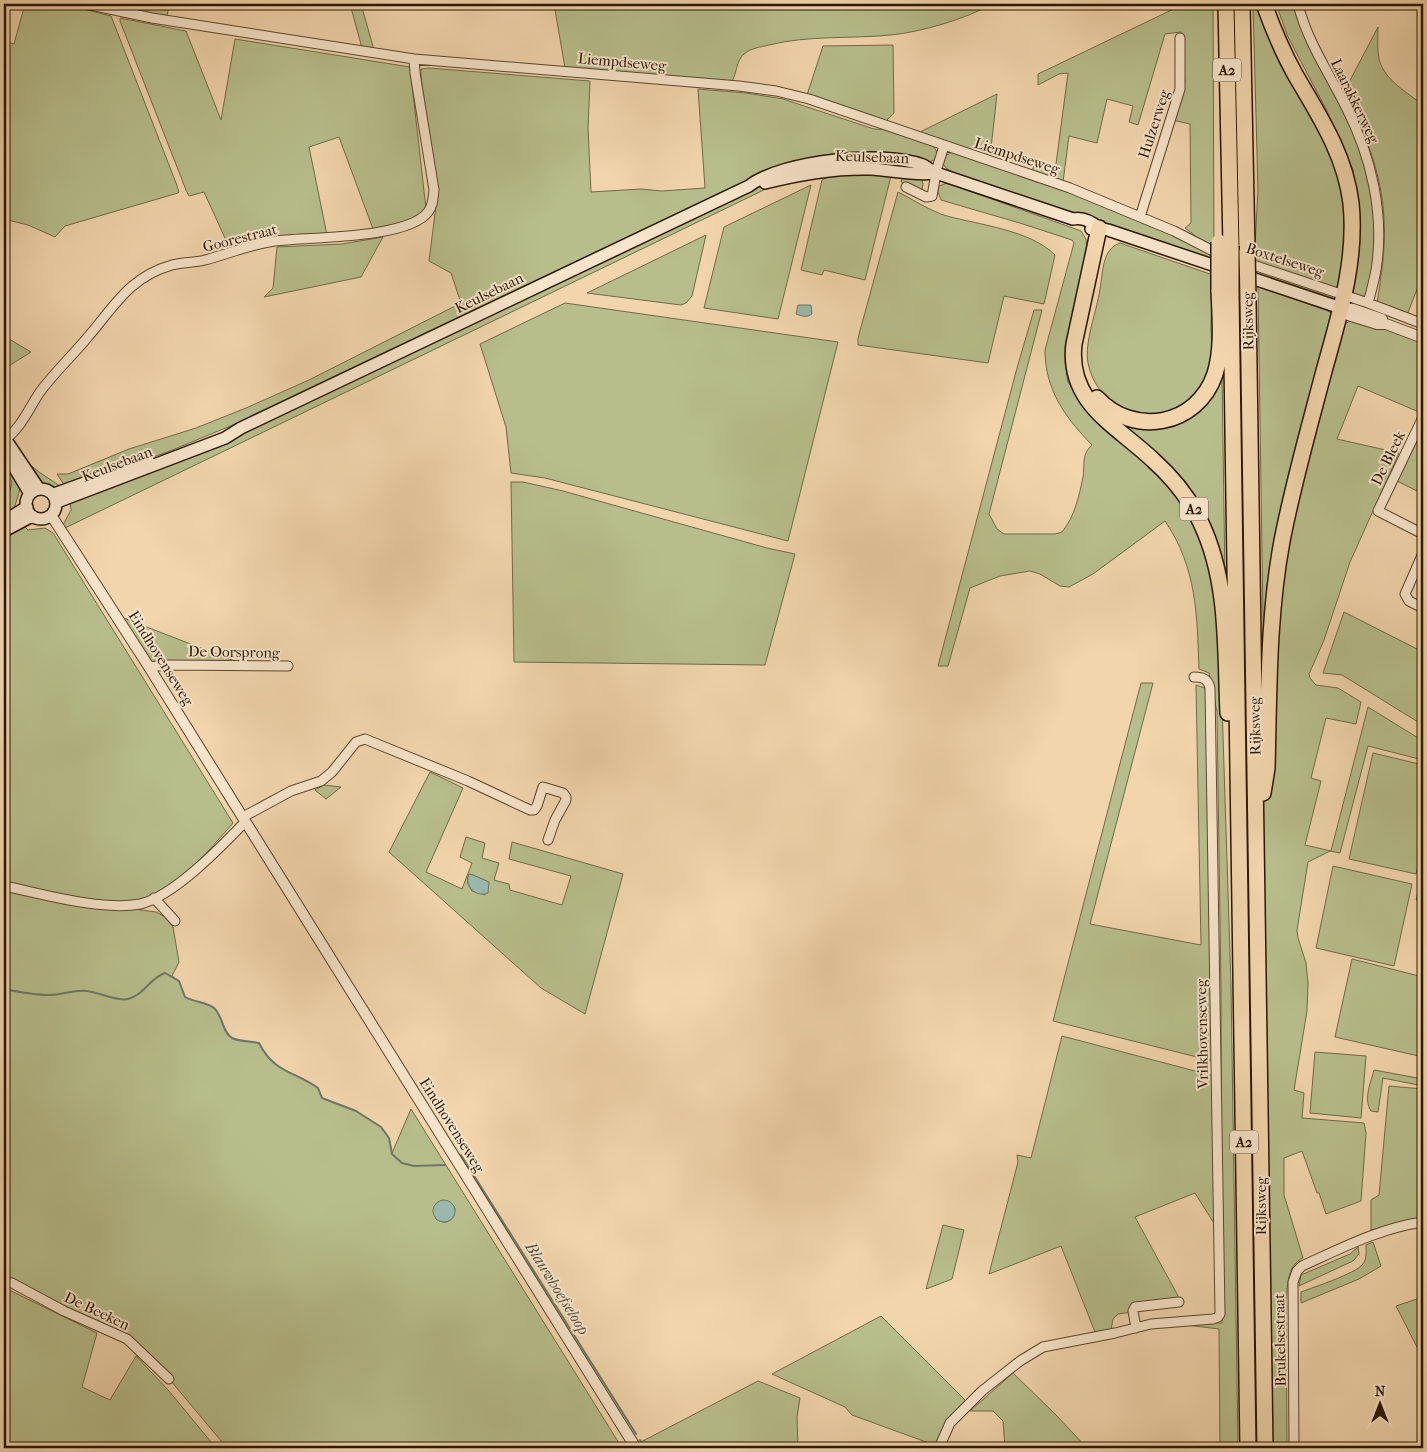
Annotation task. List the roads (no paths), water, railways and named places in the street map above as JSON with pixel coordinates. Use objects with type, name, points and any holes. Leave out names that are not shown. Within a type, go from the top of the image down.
[{"type":"highway","name":"Rijksweg","points":[[1226,4],[1229,136],[1225,292],[1239,835],[1248,1448]]},
{"type":"highway","name":"Rijksweg","points":[[1242,4],[1257,834],[1265,1448]]},
{"type":"highway","name":"A2","points":[[1257,834],[1267,768],[1272,608],[1282,542],[1298,466],[1343,302],[1350,266],[1353,234],[1351,203],[1340,159],[1333,141],[1281,48],[1264,4]]},
{"type":"highway","name":"A2","points":[[1103,229],[1081,357],[1084,373],[1092,391],[1102,403],[1118,414],[1140,421],[1161,421],[1190,409],[1205,394],[1214,374],[1219,352],[1225,292]]},
{"type":"highway","name":"A2","points":[[1103,229],[1076,330],[1073,353],[1074,368],[1081,390],[1093,407],[1111,425],[1152,459],[1184,493],[1212,547],[1223,604],[1230,768],[1239,835]]},
{"type":"main road","name":"Keulsebaan","points":[[55,498],[198,450],[225,438],[241,428],[749,186],[814,172],[842,169],[890,170],[922,175],[936,174],[1073,219]]},
{"type":"main road","name":"Boxtelseweg","points":[[1073,219],[1080,218],[1093,222],[1103,229],[1343,302]]},
{"type":"main road","points":[[4,441],[34,491]]},
{"type":"main road","points":[[46,490],[55,498],[56,509],[51,515],[40,519],[29,511],[26,502],[34,491],[46,490]]},
{"type":"main road","points":[[4,520],[29,511]]},
{"type":"main road","points":[[4,531],[29,511]]},
{"type":"street","name":"Liempdseweg","points":[[86,4],[152,18],[414,59],[776,91],[809,99],[1070,188],[1140,216]]},
{"type":"street","name":"Laarakkerweg","points":[[1298,4],[1312,44],[1357,131],[1373,183],[1378,226],[1378,250],[1376,269],[1368,303]]},
{"type":"street","name":"Hulzerweg","points":[[1140,216],[1180,89],[1180,38]]},
{"type":"street","name":"Goorestraat","points":[[4,441],[17,428],[44,387],[89,336],[120,296],[147,276],[172,266],[205,261],[262,243],[324,239],[390,230],[412,224],[422,218],[432,205],[434,190],[414,59]]},
{"type":"street","points":[[906,187],[926,197],[932,196],[944,146]]},
{"type":"street","name":"Boxtelseweg","points":[[1140,216],[1174,231],[1217,254],[1343,302],[1353,309],[1382,319],[1386,324],[1423,338]]},
{"type":"street","name":"Boxtelseweg","points":[[1343,302],[1368,303],[1423,324]]},
{"type":"street","name":"De Bleek","points":[[1423,417],[1378,511],[1423,534]]},
{"type":"street","name":"Eindhovenseweg","points":[[51,515],[149,667],[636,1448]]},
{"type":"street","points":[[1423,553],[1405,594],[1409,601],[1423,608]]},
{"type":"street","name":"De Oorsprong","points":[[149,667],[168,665],[288,666]]},
{"type":"street","name":"Vrilkhovenseweg","points":[[939,1448],[950,1423],[960,1413],[989,1386],[1032,1353],[1044,1347],[1164,1322],[1213,1319],[1218,1317],[1220,1312],[1210,688],[1205,678],[1194,677]]},
{"type":"street","points":[[4,886],[103,904],[142,904],[191,874],[244,820],[291,791],[303,785],[321,781],[332,772],[356,742],[365,739],[468,781],[530,810],[534,810],[538,806],[542,788],[565,794],[565,803],[556,818],[548,840]]},
{"type":"street","points":[[154,898],[174,921]]},
{"type":"street","name":"Brukelsestraat","points":[[1294,1448],[1294,1276],[1302,1266],[1358,1241],[1387,1229],[1423,1222]]},
{"type":"street","name":"De Beeken","points":[[4,1282],[12,1283],[64,1312],[127,1339],[169,1379]]},
{"type":"street","points":[[1136,1328],[1133,1310],[1136,1307],[1179,1302]]},
{"type":"waterway","name":"Blauwhoefseloop","points":[[4,989],[49,995],[82,991],[124,1000],[139,994],[156,978],[165,973],[179,981],[185,997],[208,1004],[214,1008],[226,1032],[232,1038],[259,1043],[271,1060],[278,1066],[318,1088],[322,1098],[356,1111],[381,1127],[389,1138],[392,1154],[402,1163],[414,1166],[445,1165]]},
{"type":"waterway","name":"Blauwhoefseloop","points":[[461,1155],[636,1434]]},
{"type":"waterway","name":"Blauwhoefseloop","points":[[640,1440],[645,1448]]}]
